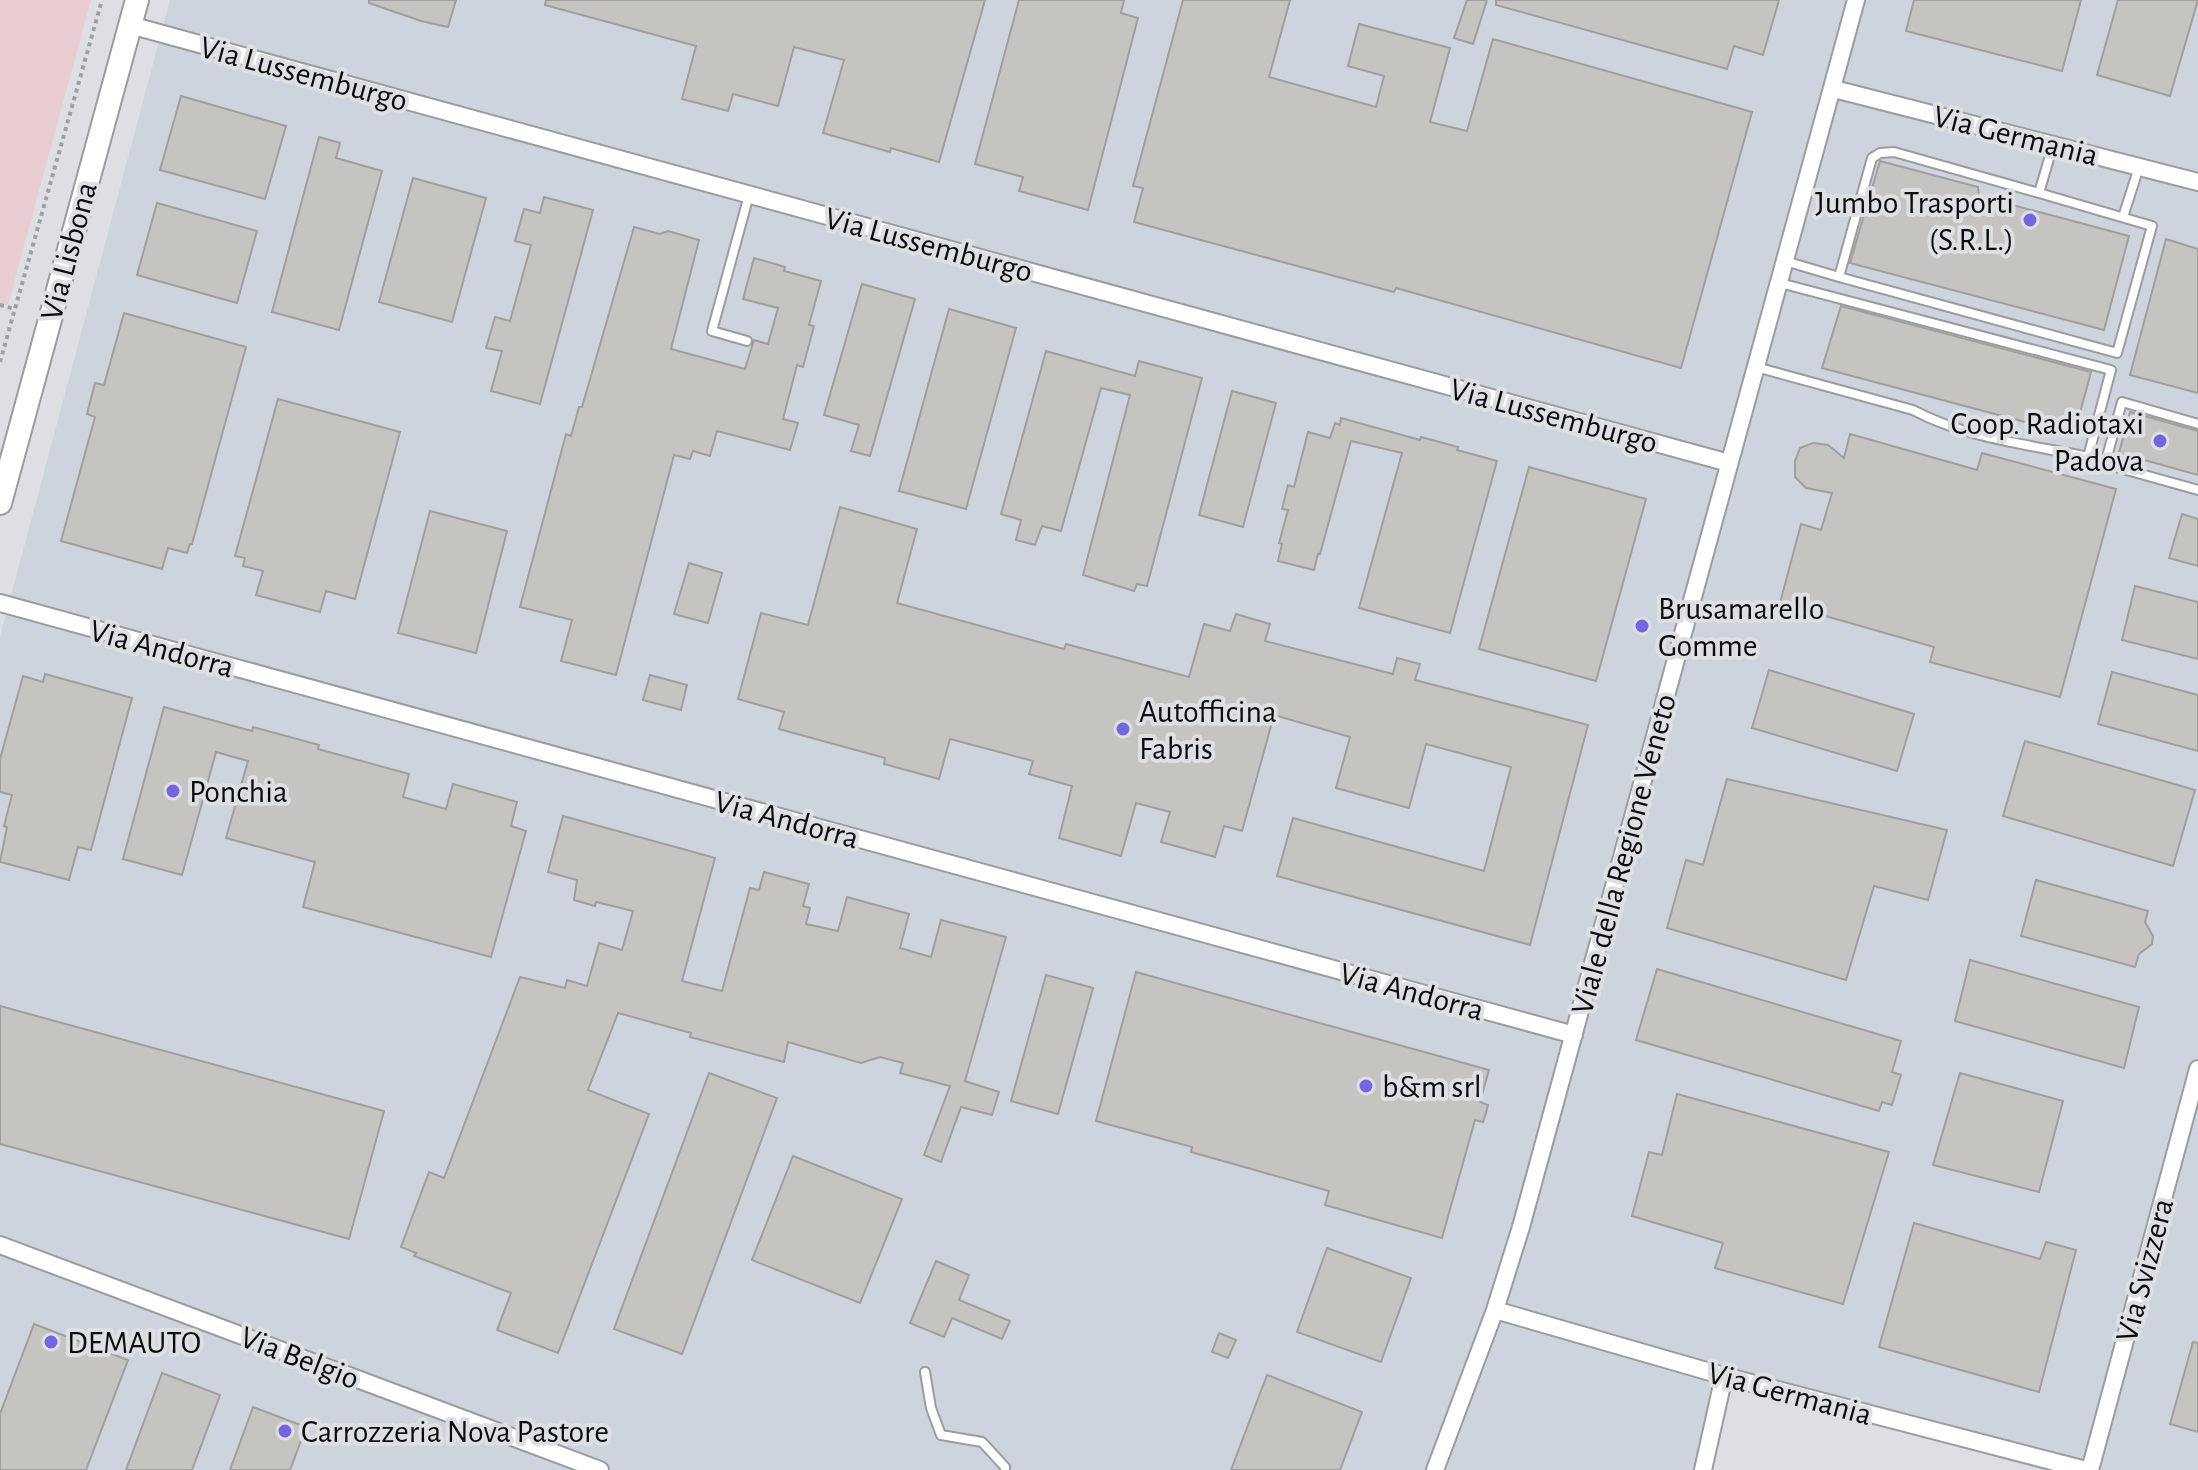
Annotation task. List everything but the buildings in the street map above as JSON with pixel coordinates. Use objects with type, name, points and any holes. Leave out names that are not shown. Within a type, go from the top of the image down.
[{"type":"street","name":"Via Lisbona","points":[[0,503],[137,0]]},
{"type":"street","name":"Viale della Regione Veneto","points":[[1435,1470],[1495,1310],[1521,1227],[1856,0]]},
{"type":"street","name":"Via Lussemburgo","points":[[130,25],[1729,463]]},
{"type":"street","name":"Via Germania","points":[[1834,89],[2198,182]]},
{"type":"street","name":"Via Andorra","points":[[0,603],[1574,1035]]},
{"type":"street","name":"Via Svizzera","points":[[2088,1470],[2198,1069]]},
{"type":"street","name":"Via Belgio","points":[[0,1245],[600,1470]]},
{"type":"street","name":"Via Germania","points":[[1495,1310],[1724,1376],[2088,1470]]},
{"type":"street","points":[[1703,1470],[1724,1376]]},
{"type":"lane","points":[[2039,193],[2054,144]]},
{"type":"lane","points":[[1785,261],[1839,277],[2117,353],[2152,226],[1894,152],[1880,153],[1872,158],[1839,277]]},
{"type":"lane","points":[[2123,217],[2139,166]]},
{"type":"lane","points":[[747,341],[712,331],[749,195]]},
{"type":"lane","points":[[1756,367],[1913,410],[1930,419],[1986,435],[2088,457],[2111,370],[1780,283]]},
{"type":"lane","points":[[2198,424],[2122,402],[2105,464],[2198,490]]},
{"type":"lane","points":[[925,1372],[931,1408],[941,1435],[982,1442],[1005,1470]]},
{"type":"path","points":[[0,362],[102,0]]},
{"type":"path","points":[[0,305],[15,309]]},
{"type":"shaded area","points":[[0,0],[91,0],[8,305],[0,304]]},
{"type":"shaded area","points":[[170,0],[2198,0],[2198,1470],[2043,1470],[1724,1384],[1703,1470],[0,1470],[0,637]]},
{"type":"place","name":"Jumbo Trasporti (S.R.L.)","points":[[2030,220]]},
{"type":"place","name":"Coop. Radiotaxi Padova","points":[[2160,441]]},
{"type":"place","name":"Brusamarello Gomme","points":[[1642,626]]},
{"type":"place","name":"Autofficina Fabris","points":[[1123,729]]},
{"type":"place","name":"Ponchia","points":[[173,791]]},
{"type":"place","name":"b&m srl","points":[[1366,1086]]},
{"type":"place","name":"DEMAUTO","points":[[51,1342]]},
{"type":"place","name":"Carrozzeria Nova Pastore","points":[[285,1431]]}]
